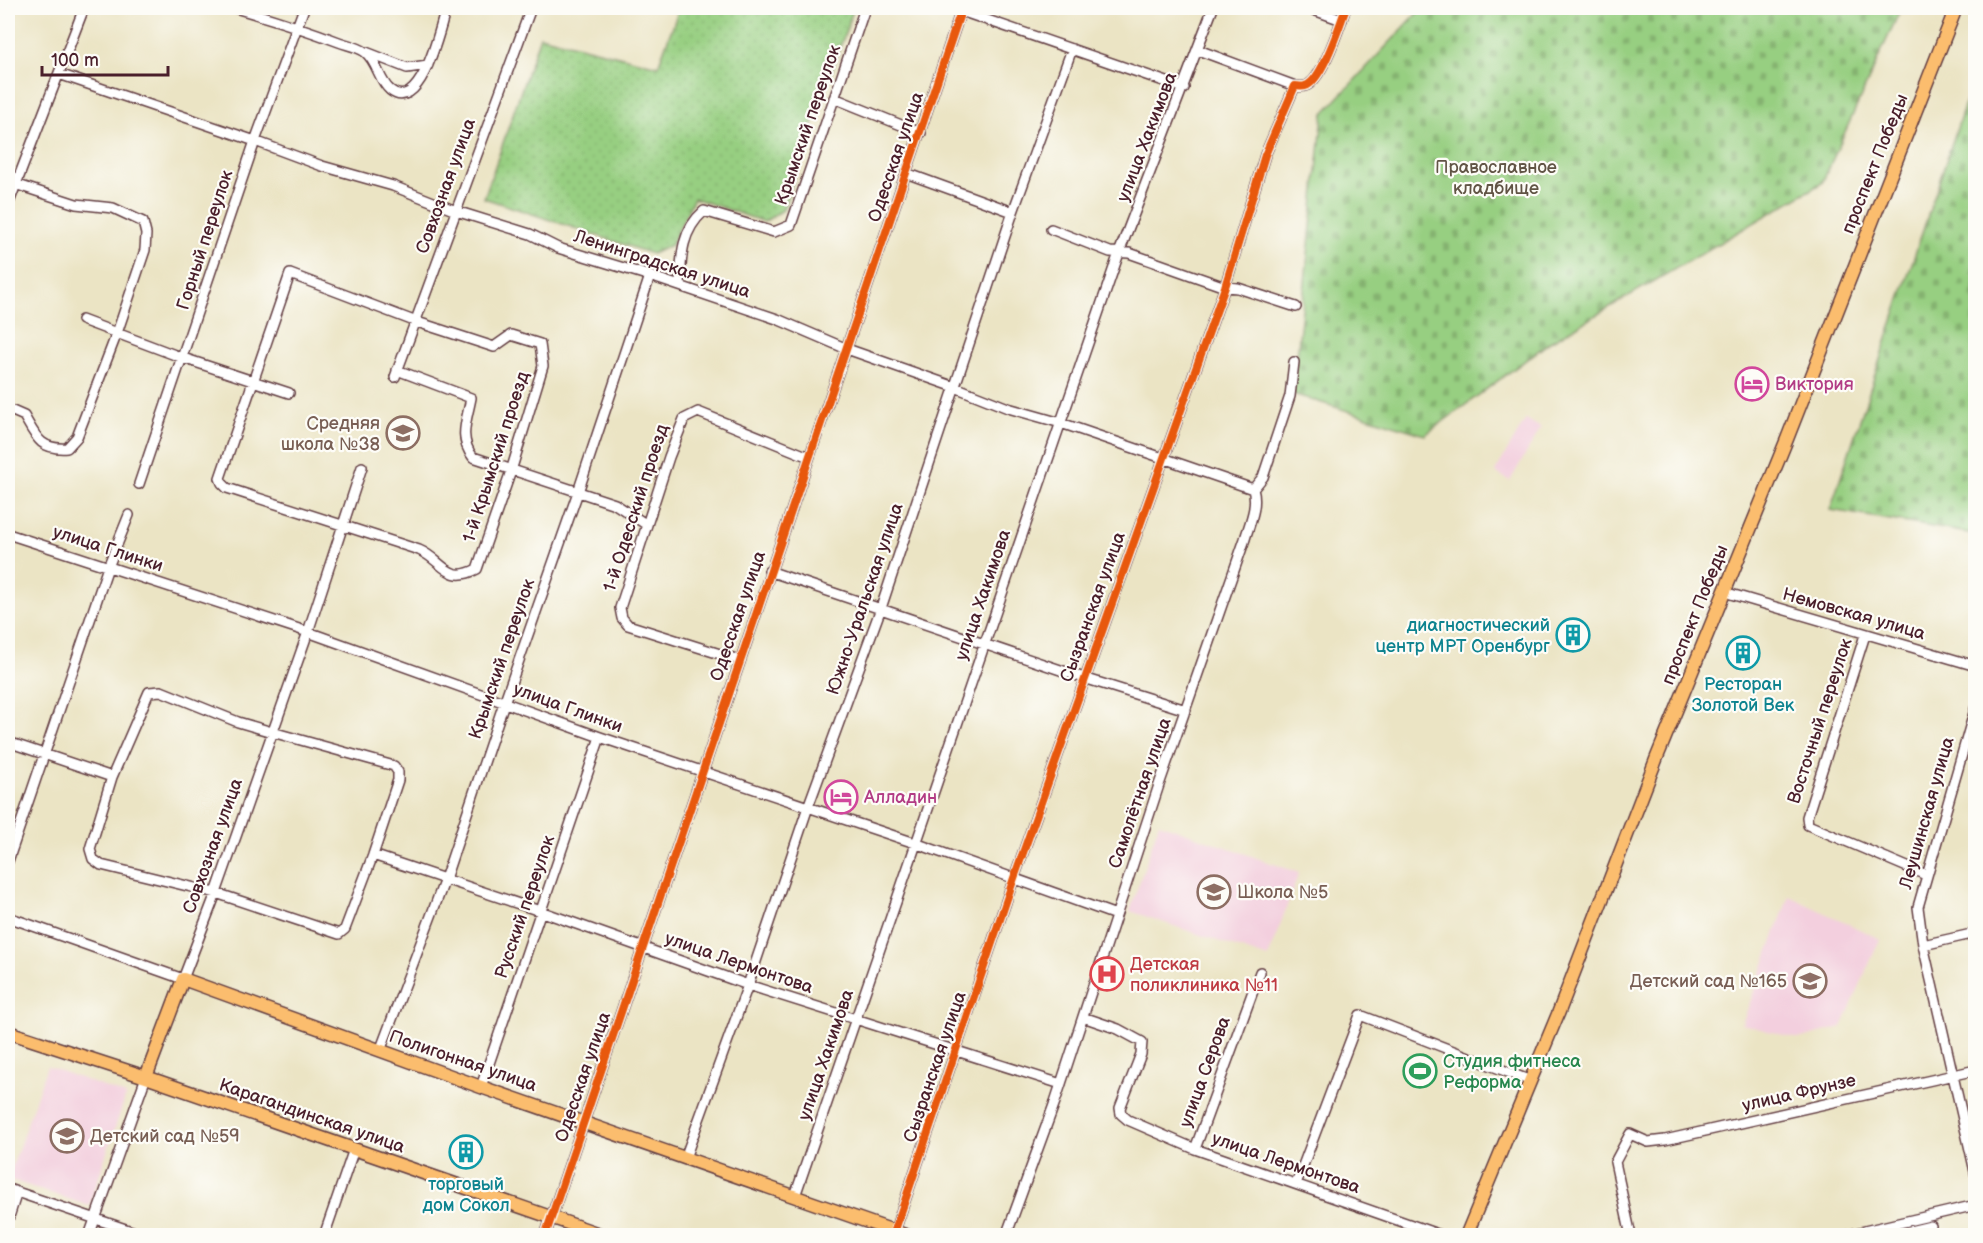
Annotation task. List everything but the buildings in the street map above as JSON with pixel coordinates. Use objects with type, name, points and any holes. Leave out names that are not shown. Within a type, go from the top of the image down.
[{"type":"main road","name":"проспект Победы","points":[[1466,1236],[1531,1081],[1657,757],[1956,8]]},
{"type":"main road","name":"Полигонная улица","points":[[183,979],[481,1087],[908,1236]]},
{"type":"main road","name":"Совхозная улица","points":[[146,1077],[183,979]]},
{"type":"main road","name":"Карагандинская улица","points":[[8,1032],[146,1077],[604,1236]]},
{"type":"street","points":[[8,204],[84,8]]},
{"type":"street","points":[[235,8],[298,26],[407,68],[428,65]]},
{"type":"street","name":"Горный переулок","points":[[139,484],[255,141],[304,8]]},
{"type":"street","points":[[366,52],[389,90],[397,94],[407,94],[417,86],[428,65],[446,8]]},
{"type":"street","name":"Совхозная улица","points":[[511,471],[473,457],[464,442],[471,398],[396,374],[531,8]]},
{"type":"street","name":"Крымский переулок","points":[[680,286],[682,255],[687,233],[694,220],[704,212],[774,232],[791,225],[865,8]]},
{"type":"street","name":"улица Хакимова","points":[[795,1197],[1119,253],[1213,8]]},
{"type":"street","points":[[1308,8],[1342,20]]},
{"type":"street","points":[[1198,50],[1295,86],[1306,86],[1315,79],[1330,51],[1346,8]]},
{"type":"street","points":[[961,9],[1184,88]]},
{"type":"street","name":"Одесская улица","points":[[545,1236],[769,571],[921,133],[961,9]]},
{"type":"street","name":"Южно-Уральская улица","points":[[685,1158],[748,985],[808,807],[881,608],[1013,212],[1072,49]]},
{"type":"street","name":"Ленинградская улица","points":[[59,74],[322,166],[393,186],[456,211],[530,234],[558,249],[650,276],[777,319],[847,349],[1008,408],[1061,423],[1253,489]]},
{"type":"street","name":"Сызранская улица","points":[[894,1233],[1014,878],[1225,287],[1265,155],[1295,86]]},
{"type":"street","points":[[834,98],[921,133]]},
{"type":"street","points":[[906,173],[1013,212]]},
{"type":"street","points":[[8,409],[24,416],[36,437],[45,445],[56,449],[67,448],[78,437],[145,250],[146,234],[143,222],[113,208],[76,204],[15,184]]},
{"type":"street","points":[[1051,229],[1110,252],[1130,253],[1225,287],[1238,288],[1296,307]]},
{"type":"street","points":[[252,381],[290,274],[414,321]]},
{"type":"street","name":"Крымский переулок","points":[[380,1051],[445,879],[650,276]]},
{"type":"street","points":[[82,320],[183,358],[289,393]]},
{"type":"street","name":"1-й Крымский проезд","points":[[252,381],[220,478],[226,488],[429,554],[444,570],[455,575],[467,574],[477,569],[511,471],[543,366],[540,344],[511,335],[494,347],[414,321]]},
{"type":"street","name":"Самолётная улица","points":[[1006,1236],[1061,1084],[1251,518],[1256,498],[1253,489],[1263,477],[1290,396],[1294,362]]},
{"type":"street","name":"1-й Одесский проезд","points":[[739,660],[628,625],[622,618],[620,608],[681,424],[684,419],[698,412],[808,457]]},
{"type":"street","name":"Совхозная улица","points":[[183,979],[216,893],[308,632],[362,466]]},
{"type":"street","points":[[511,471],[615,504],[647,525]]},
{"type":"street","points":[[8,861],[108,567],[129,515]]},
{"type":"street","name":"улица Глинки","points":[[8,534],[308,632],[600,737],[915,843],[1116,915]]},
{"type":"street","points":[[769,571],[1084,678],[1186,710]]},
{"type":"street","name":"Немовская улица","points":[[1724,592],[1976,666]]},
{"type":"street","name":"Восточный переулок","points":[[1865,635],[1807,817],[1808,825],[1926,875]]},
{"type":"street","points":[[161,691],[238,722],[394,766],[398,772],[398,780],[373,855],[345,929],[339,934],[216,893],[101,866],[93,859],[90,849],[112,777],[149,692],[161,691]]},
{"type":"street","name":"Леушинская улица","points":[[1976,706],[1918,907],[1923,945],[1976,1176]]},
{"type":"street","name":"Русский переулок","points":[[481,1087],[600,737]]},
{"type":"street","points":[[8,742],[112,777]]},
{"type":"street","name":"улица Лермонтова","points":[[373,855],[748,985],[1061,1084]]},
{"type":"street","name":"Полигонная улица","points":[[8,917],[183,979]]},
{"type":"street","points":[[1923,945],[1976,933]]},
{"type":"street","name":"улица Серова","points":[[1195,1149],[1260,972]]},
{"type":"street","points":[[1296,1184],[1360,1015],[1531,1081]]},
{"type":"street","name":"улица Лермонтова","points":[[1083,1017],[1118,1029],[1142,1042],[1141,1054],[1122,1101],[1121,1114],[1128,1120],[1195,1149],[1443,1236]]},
{"type":"street","name":"улица Фрунзе","points":[[1631,1236],[1615,1162],[1630,1134],[1648,1142],[1665,1140],[1976,1071]]},
{"type":"street","name":"Совхозная улица","points":[[89,1236],[146,1077]]},
{"type":"street","points":[[324,1236],[354,1149]]},
{"type":"street","points":[[8,1220],[12,1190],[146,1236]]},
{"type":"street","points":[[1843,1236],[1976,1205]]},
{"type":"street","points":[[1889,1236],[1931,1226]]},
{"type":"shaded area","points":[[1526,419],[1541,428],[1510,481],[1495,472]]},
{"type":"shaded area","name":"Школа №5","points":[[1159,823],[1299,873],[1268,958],[1130,911]]},
{"type":"shaded area","name":"Детский сад №165","points":[[1789,896],[1880,939],[1842,1027],[1798,1039],[1742,1024]]},
{"type":"shaded area","name":"Детский сад №59","points":[[47,1066],[126,1095],[89,1206],[8,1179]]},
{"type":"green space","points":[[664,8],[854,8],[783,210],[764,222],[694,198],[671,245],[652,254],[484,198],[540,36],[658,66],[678,12]]},
{"type":"green space","name":"Православное кладбище","points":[[1422,8],[1901,8],[1822,183],[1550,342],[1425,435],[1293,394],[1323,114]]},
{"type":"green space","points":[[1975,74],[1975,534],[1830,510]]},
{"type":"cycle path","points":[[545,1236],[962,8]]},
{"type":"cycle path","points":[[893,1236],[1014,878],[1225,287],[1265,155],[1295,86],[1304,86],[1311,82],[1324,64],[1346,8]]},
{"type":"place","name":"Виктория","points":[[1752,384]]},
{"type":"place","name":"Средняя школа №38","points":[[403,433]]},
{"type":"place","name":"диагностический центр МРТ Оренбург","points":[[1573,635]]},
{"type":"place","name":"Ресторан Золотой Век","points":[[1743,653]]},
{"type":"place","name":"Алладин","points":[[841,797]]},
{"type":"place","name":"Школа №5","points":[[1214,892]]},
{"type":"place","name":"Детская поликлиника №11","points":[[1107,974]]},
{"type":"place","name":"Детский сад №165","points":[[1810,981]]},
{"type":"place","name":"Студия фитнеса Реформа","points":[[1420,1071]]},
{"type":"place","name":"Детский сад №59","points":[[67,1136]]},
{"type":"place","name":"торговый дом Сокол","points":[[466,1152]]}]
